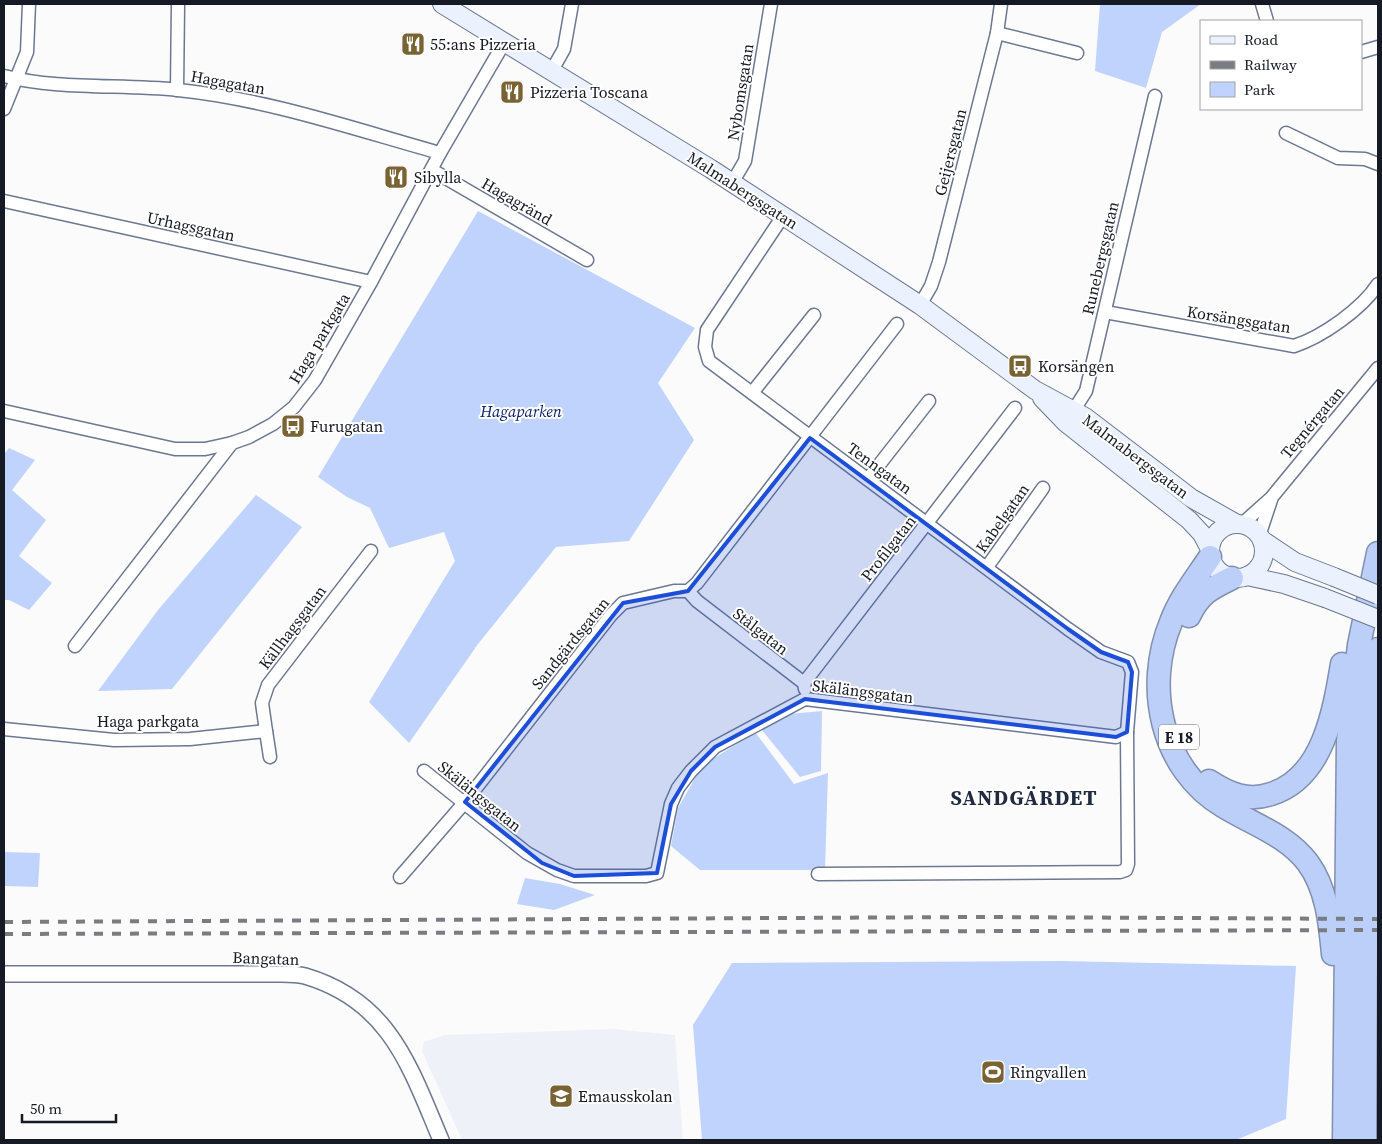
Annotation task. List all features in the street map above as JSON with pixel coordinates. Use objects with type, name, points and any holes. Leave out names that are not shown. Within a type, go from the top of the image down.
[{"type":"highway","name":"E 18","points":[[1210,553],[1171,621],[1162,648],[1160,706],[1167,738],[1175,758],[1201,790],[1223,806],[1284,840],[1307,862],[1320,884],[1324,896],[1335,966],[1344,988]]},
{"type":"highway","name":"E 18","points":[[1344,1140],[1344,988],[1348,740],[1370,625],[1378,553]]},
{"type":"highway","name":"E 18","points":[[1239,577],[1205,592],[1192,610],[1179,642],[1173,669],[1172,695],[1177,732],[1185,752],[1205,779],[1226,791],[1250,798],[1265,796],[1284,790],[1300,780],[1310,766],[1322,741],[1339,685],[1347,641],[1370,625]]},
{"type":"highway","points":[[1364,1140],[1367,752],[1378,649]]},
{"type":"main road","name":"Malmabergsgatan","points":[[442,4],[732,183],[920,305],[1070,416],[1191,498],[1239,524]]},
{"type":"main road","name":"Malmabergsgatan","points":[[1070,416],[1189,520],[1202,534],[1210,553]]},
{"type":"main road","points":[[1370,625],[1325,598],[1284,584],[1222,574],[1214,566],[1210,553],[1214,536],[1221,528],[1239,524],[1252,528],[1261,538],[1295,562],[1378,595]]},
{"type":"main road","points":[[1239,577],[1260,566],[1264,556],[1261,538]]},
{"type":"street","points":[[4,109],[9,77],[27,52],[29,4]]},
{"type":"street","points":[[177,90],[178,4]]},
{"type":"street","points":[[551,72],[564,49],[572,4]]},
{"type":"street","name":"Nybomsgatan","points":[[732,183],[745,161],[771,4]]},
{"type":"street","name":"Geijersgatan","points":[[920,305],[931,286],[939,262],[997,34],[1001,4]]},
{"type":"street","points":[[1262,4],[1267,20]]},
{"type":"street","points":[[997,34],[1077,53]]},
{"type":"street","name":"Haga parkgata","points":[[4,412],[162,448],[205,449],[249,437],[273,424],[294,407],[315,380],[371,282],[440,153],[504,43]]},
{"type":"street","points":[[1362,52],[1378,47]]},
{"type":"street","name":"Hagagatan","points":[[9,77],[177,90],[239,98],[440,153]]},
{"type":"street","name":"Runebergsgatan","points":[[1070,416],[1086,390],[1155,96]]},
{"type":"street","points":[[1286,133],[1338,158],[1365,159],[1378,164]]},
{"type":"street","name":"Hagagränd","points":[[432,170],[587,260]]},
{"type":"street","name":"Urhagsgatan","points":[[4,201],[371,282]]},
{"type":"street","name":"Tenngatan","points":[[783,216],[707,330],[705,347],[709,361],[1068,629],[1101,652],[1128,662],[1132,672],[1130,716],[1127,732]]},
{"type":"street","name":"Korsängsgatan","points":[[1105,312],[1294,346],[1308,341],[1359,306],[1378,284]]},
{"type":"street","points":[[752,393],[814,315]]},
{"type":"street","points":[[688,591],[697,583],[897,324]]},
{"type":"street","name":"Tegnérgatan","points":[[1239,524],[1272,497],[1378,368]]},
{"type":"street","points":[[868,479],[929,401]]},
{"type":"street","name":"Profilgatan","points":[[804,683],[1015,408]]},
{"type":"street","points":[[75,646],[232,443]]},
{"type":"street","name":"Kabelgatan","points":[[987,567],[1043,488]]},
{"type":"street","name":"Tegnérgatan","points":[[1261,538],[1272,497]]},
{"type":"street","name":"Källhagsgatan","points":[[266,731],[262,703],[268,685],[371,551]]},
{"type":"street","name":"Sandgärdsgatan","points":[[400,877],[465,802],[611,614],[622,603],[674,591],[688,591]]},
{"type":"street","name":"Stålgatan","points":[[688,591],[697,602],[804,683]]},
{"type":"street","points":[[804,683],[805,699]]},
{"type":"street","name":"Skälängsgatan","points":[[424,771],[527,853],[557,870],[574,876],[646,876],[658,873],[671,804],[678,788],[704,756],[723,742],[805,699],[1116,738],[1127,732]]},
{"type":"street","name":"Haga parkgata","points":[[4,729],[114,740],[190,739],[266,731]]},
{"type":"street","points":[[266,731],[270,757]]},
{"type":"street","points":[[818,874],[1120,872],[1126,870],[1128,864],[1129,810],[1127,732]]},
{"type":"street","name":"Bangatan","points":[[4,974],[270,974],[303,976],[333,987],[361,1004],[383,1025],[410,1068],[441,1140]]},
{"type":"highlighted area","points":[[810,438],[1068,629],[1101,652],[1128,662],[1132,672],[1127,732],[1116,737],[805,699],[715,747],[691,771],[671,804],[657,873],[574,876],[542,863],[465,802],[623,603],[688,591]]},
{"type":"shaded area","name":"Emausskolan","points":[[613,1029],[675,1035],[683,1140],[462,1140],[422,1051],[424,1042],[444,1035]]},
{"type":"green space","points":[[1100,4],[1201,4],[1162,32],[1146,88],[1095,71]]},
{"type":"green space","name":"Hagaparken","points":[[478,211],[695,328],[658,383],[694,440],[629,541],[556,547],[478,644],[409,743],[369,702],[455,561],[444,532],[389,548],[370,508],[347,497],[318,477]]},
{"type":"green space","points":[[9,448],[35,460],[12,490],[46,520],[19,556],[52,583],[29,610],[9,600],[4,600],[4,454]]},
{"type":"green space","points":[[256,495],[302,527],[172,689],[98,691],[158,610]]},
{"type":"green space","points":[[822,711],[821,771],[800,777],[762,730],[789,714]]},
{"type":"green space","points":[[755,732],[794,784],[828,773],[825,870],[700,870],[671,846],[678,808],[702,766]]},
{"type":"green space","points":[[4,852],[40,853],[38,887],[4,886]]},
{"type":"green space","points":[[525,878],[560,884],[595,895],[554,910],[517,904]]},
{"type":"green space","name":"Ringvallen","points":[[1062,961],[1296,966],[1286,1119],[1236,1140],[702,1140],[693,1025],[732,963]]},
{"type":"railway","points":[[4,922],[978,917],[1378,919]]},
{"type":"railway","points":[[4,934],[1378,930]]},
{"type":"place","name":"55:ans Pizzeria","points":[[413,44]]},
{"type":"place","name":"Pizzeria Toscana","points":[[512,92]]},
{"type":"place","name":"Sibylla","points":[[396,177]]},
{"type":"place","name":"Korsängen","points":[[1020,366]]},
{"type":"place","name":"Furugatan","points":[[293,426]]},
{"type":"place","name":"Ringvallen","points":[[993,1072]]},
{"type":"place","name":"Emausskolan","points":[[561,1096]]},
{"type":"district","name":"SANDGÄRDET","points":[[1024,797]]}]
